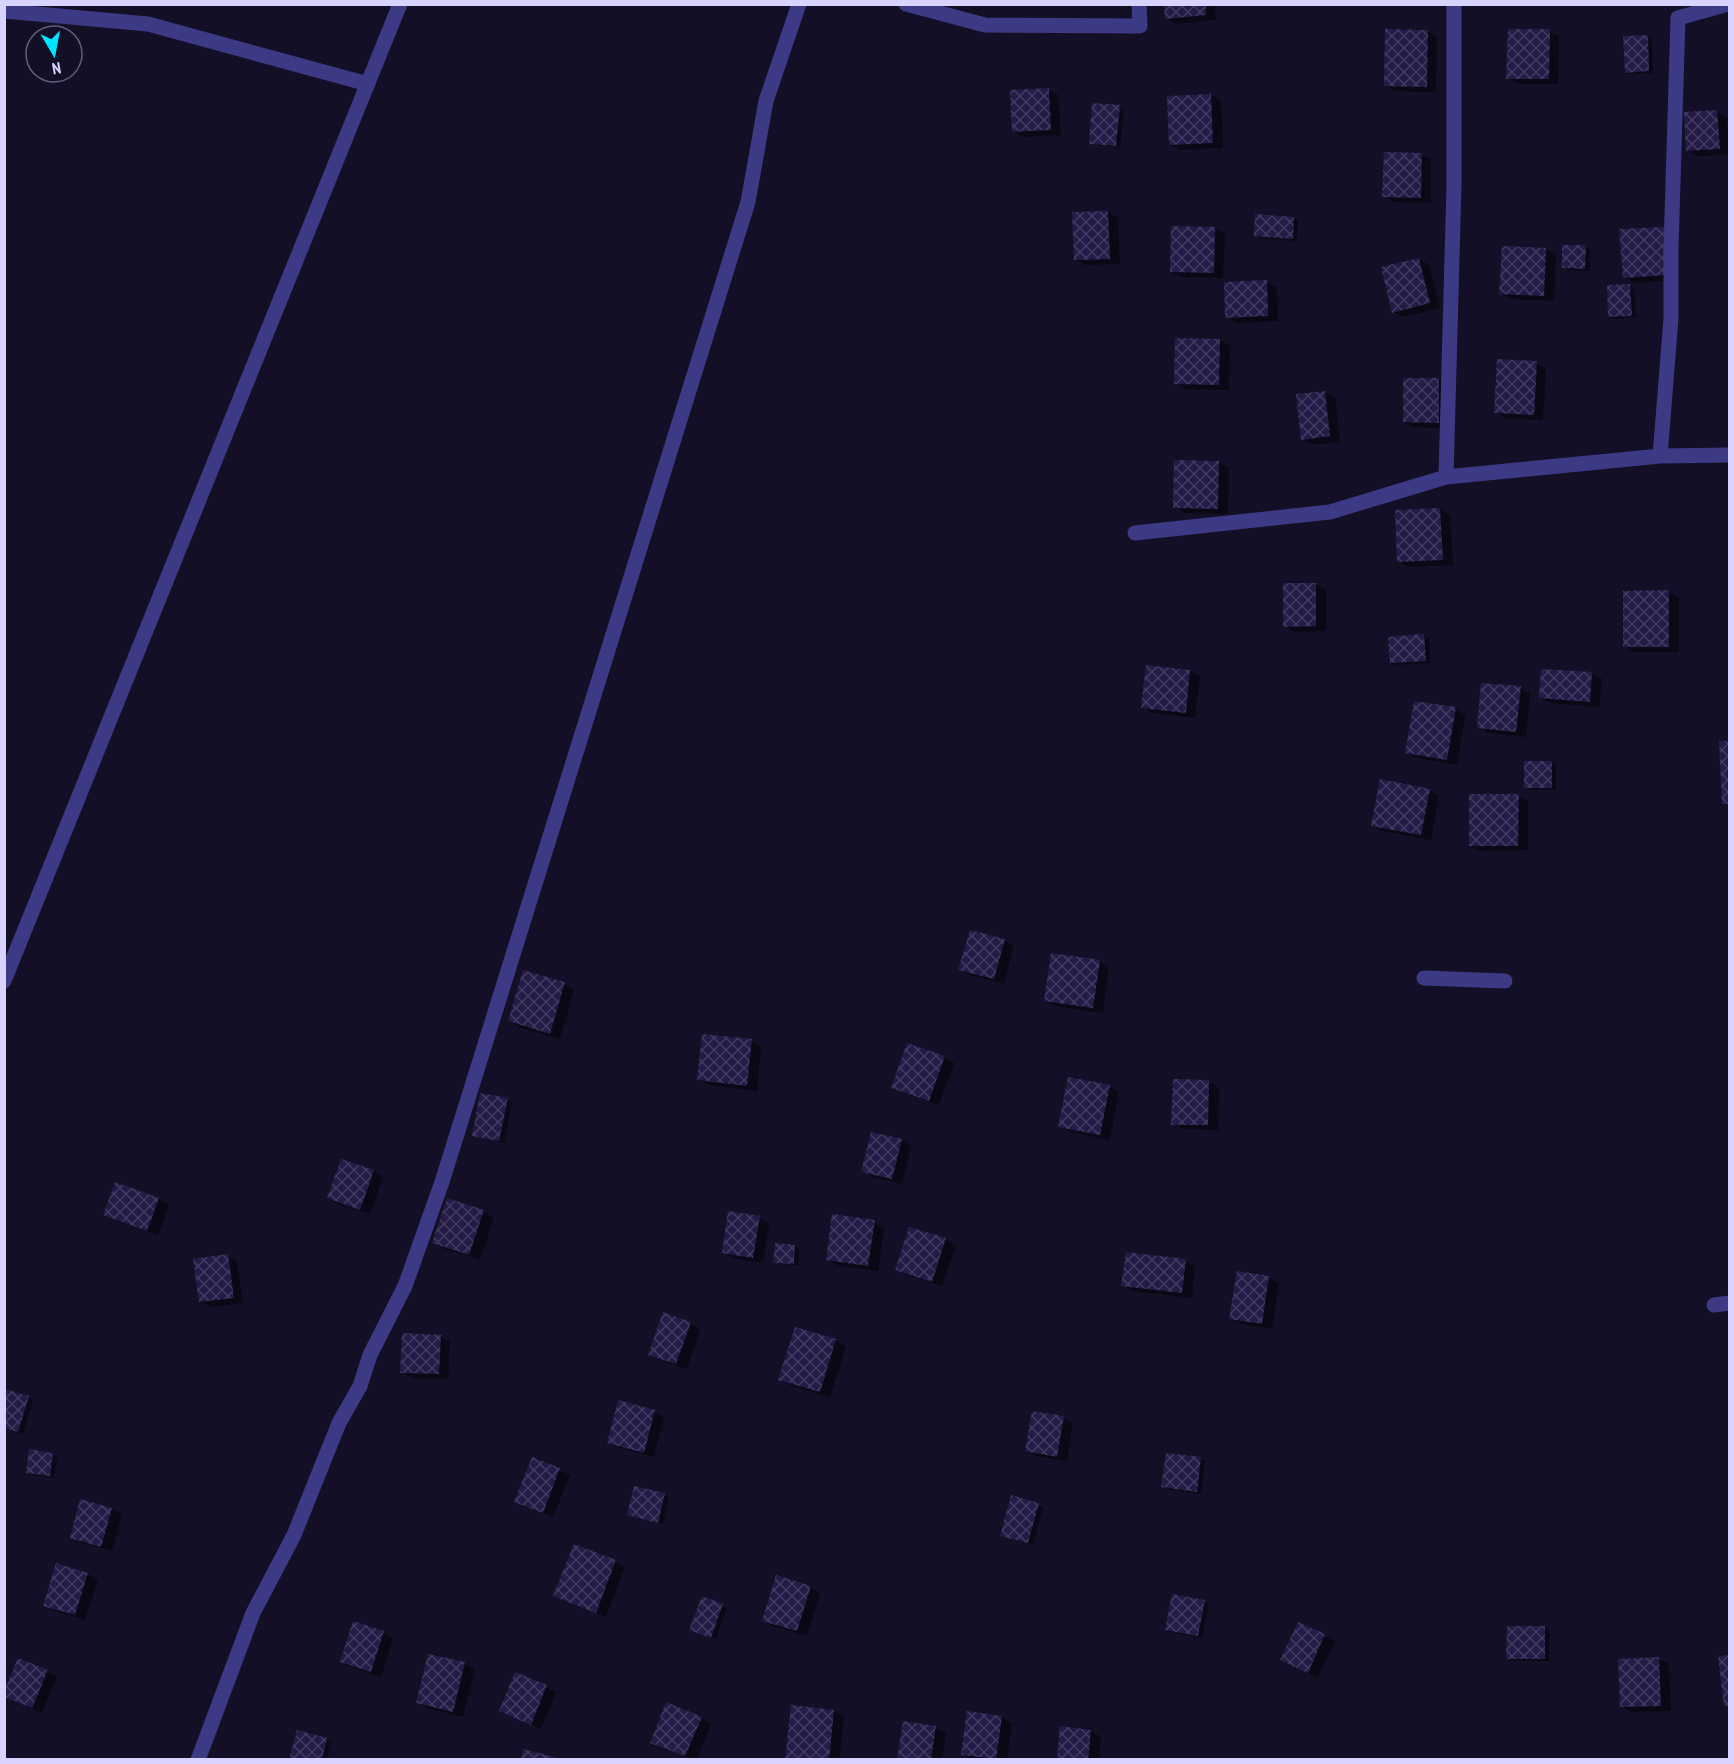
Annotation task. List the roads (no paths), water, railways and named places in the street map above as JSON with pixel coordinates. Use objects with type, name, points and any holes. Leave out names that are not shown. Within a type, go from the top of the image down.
[{"type":"street","points":[[4,981],[400,4]]},
{"type":"street","points":[[198,1760],[253,1613],[294,1535],[339,1423],[360,1386],[370,1355],[405,1286],[442,1182],[748,201],[766,101],[799,4]]},
{"type":"street","points":[[906,4],[985,25],[1140,26],[1139,4]]},
{"type":"street","points":[[1446,477],[1454,185],[1454,4]]},
{"type":"street","points":[[1660,456],[1671,318],[1678,18],[1728,4]]},
{"type":"street","points":[[4,11],[148,24],[368,84]]},
{"type":"street","points":[[1134,533],[1330,512],[1446,477],[1660,456],[1730,455]]},
{"type":"street","points":[[1424,978],[1505,981]]}]
